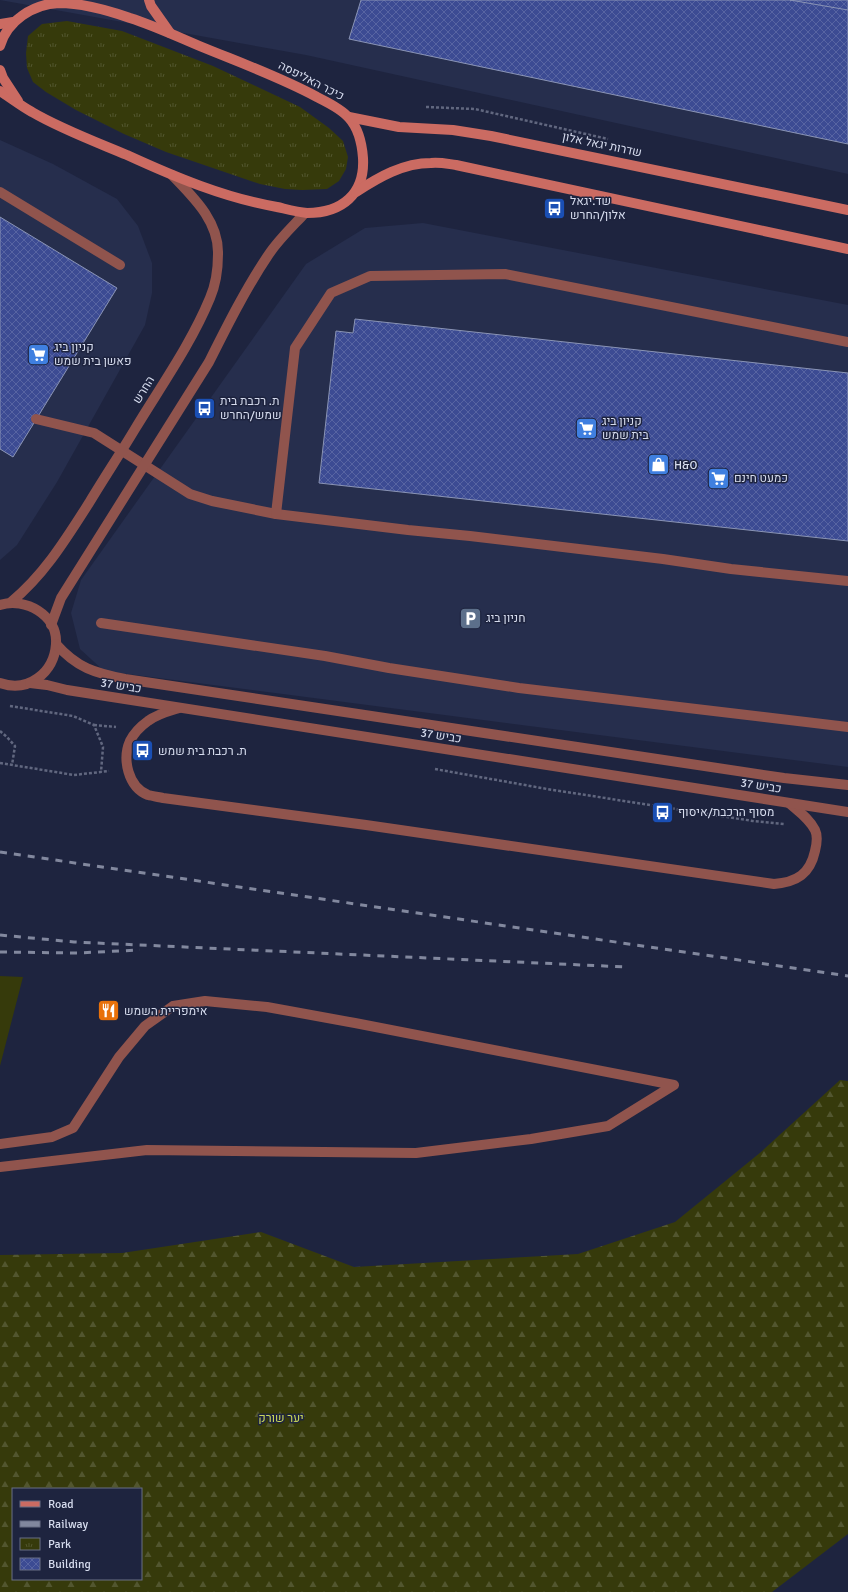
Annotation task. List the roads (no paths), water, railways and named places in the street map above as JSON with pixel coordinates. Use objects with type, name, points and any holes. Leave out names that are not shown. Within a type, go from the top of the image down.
[{"type":"main road","points":[[24,14],[42,0]]},
{"type":"main road","points":[[149,0],[151,6],[170,33]]},
{"type":"main road","name":"כיכר האליפסה","points":[[0,46],[3,37],[13,22],[24,14],[41,7],[58,3],[75,5],[130,18],[170,33],[297,86],[330,104],[349,117],[358,132],[362,152],[362,176],[356,192]]},
{"type":"main road","points":[[0,24],[13,22]]},
{"type":"main road","points":[[0,70],[3,78],[20,104]]},
{"type":"main road","points":[[0,91],[33,113],[88,139],[172,175],[212,190],[263,205],[305,213],[326,211],[344,203],[356,192],[380,176],[408,166],[432,163],[456,165],[848,249]]},
{"type":"main road","name":"שדרות יגאל אלון","points":[[349,117],[399,127],[454,130],[491,136],[848,210]]},
{"type":"street","name":"החרש","points":[[11,602],[39,576],[65,541],[180,356],[198,324],[210,297],[217,274],[218,252],[215,234],[208,217],[196,200],[172,175]]},
{"type":"street","points":[[0,192],[120,265]]},
{"type":"street","points":[[51,625],[61,598],[209,362],[229,322],[269,253],[284,234],[305,213]]},
{"type":"street","points":[[276,514],[295,348],[331,293],[370,276],[505,274],[848,342]]},
{"type":"street","points":[[36,419],[94,433],[190,494],[212,501],[276,514],[848,582]]},
{"type":"street","points":[[0,605],[11,602],[25,604],[38,610],[51,625],[55,634],[56,644],[51,663],[46,671],[30,683]]},
{"type":"street","points":[[101,623],[208,640],[325,656],[389,668],[519,688],[848,727]]},
{"type":"street","name":"כביש 37","points":[[56,644],[78,664],[96,673],[125,679],[784,778],[848,785]]},
{"type":"street","name":"כביש 37","points":[[0,683],[17,686],[30,683],[47,685],[66,690],[848,812]]},
{"type":"street","points":[[180,708],[150,719],[134,734],[130,740],[127,752],[130,778],[147,794],[163,798],[374,826],[774,884],[787,883],[798,878],[807,870],[812,863],[817,842],[815,830],[808,820],[789,803]]},
{"type":"street","points":[[0,1144],[52,1137],[73,1128],[119,1057],[144,1026],[173,1006],[205,1001],[267,1007],[297,1012],[674,1085],[608,1126],[531,1139],[416,1153],[147,1150],[0,1167]]},
{"type":"railway","points":[[0,852],[848,976]]},
{"type":"railway","points":[[0,935],[74,942],[627,967]]},
{"type":"railway","points":[[0,952],[78,953],[140,950]]},
{"type":"place","name":"שד.יגאל אלון/החרש","points":[[555,208]]},
{"type":"place","name":"קניון ביג פאשן בית שמש","points":[[38,354]]},
{"type":"place","name":"ת. רכבת בית שמש/החרש","points":[[204,408]]},
{"type":"place","name":"קניון ביג בית שמש","points":[[586,428]]},
{"type":"place","name":"H&O","points":[[659,465]]},
{"type":"place","name":"כמעט חינם","points":[[719,478]]},
{"type":"place","name":"חניון ביג","points":[[471,618]]},
{"type":"place","name":"ת. רכבת בית שמש","points":[[142,751]]},
{"type":"place","name":"מסוף הרכבת/איסוף","points":[[662,812]]},
{"type":"place","name":"אימפריית השמש","points":[[108,1011]]},
{"type":"park label","name":"יער שורק","points":[[281,1418]]}]
